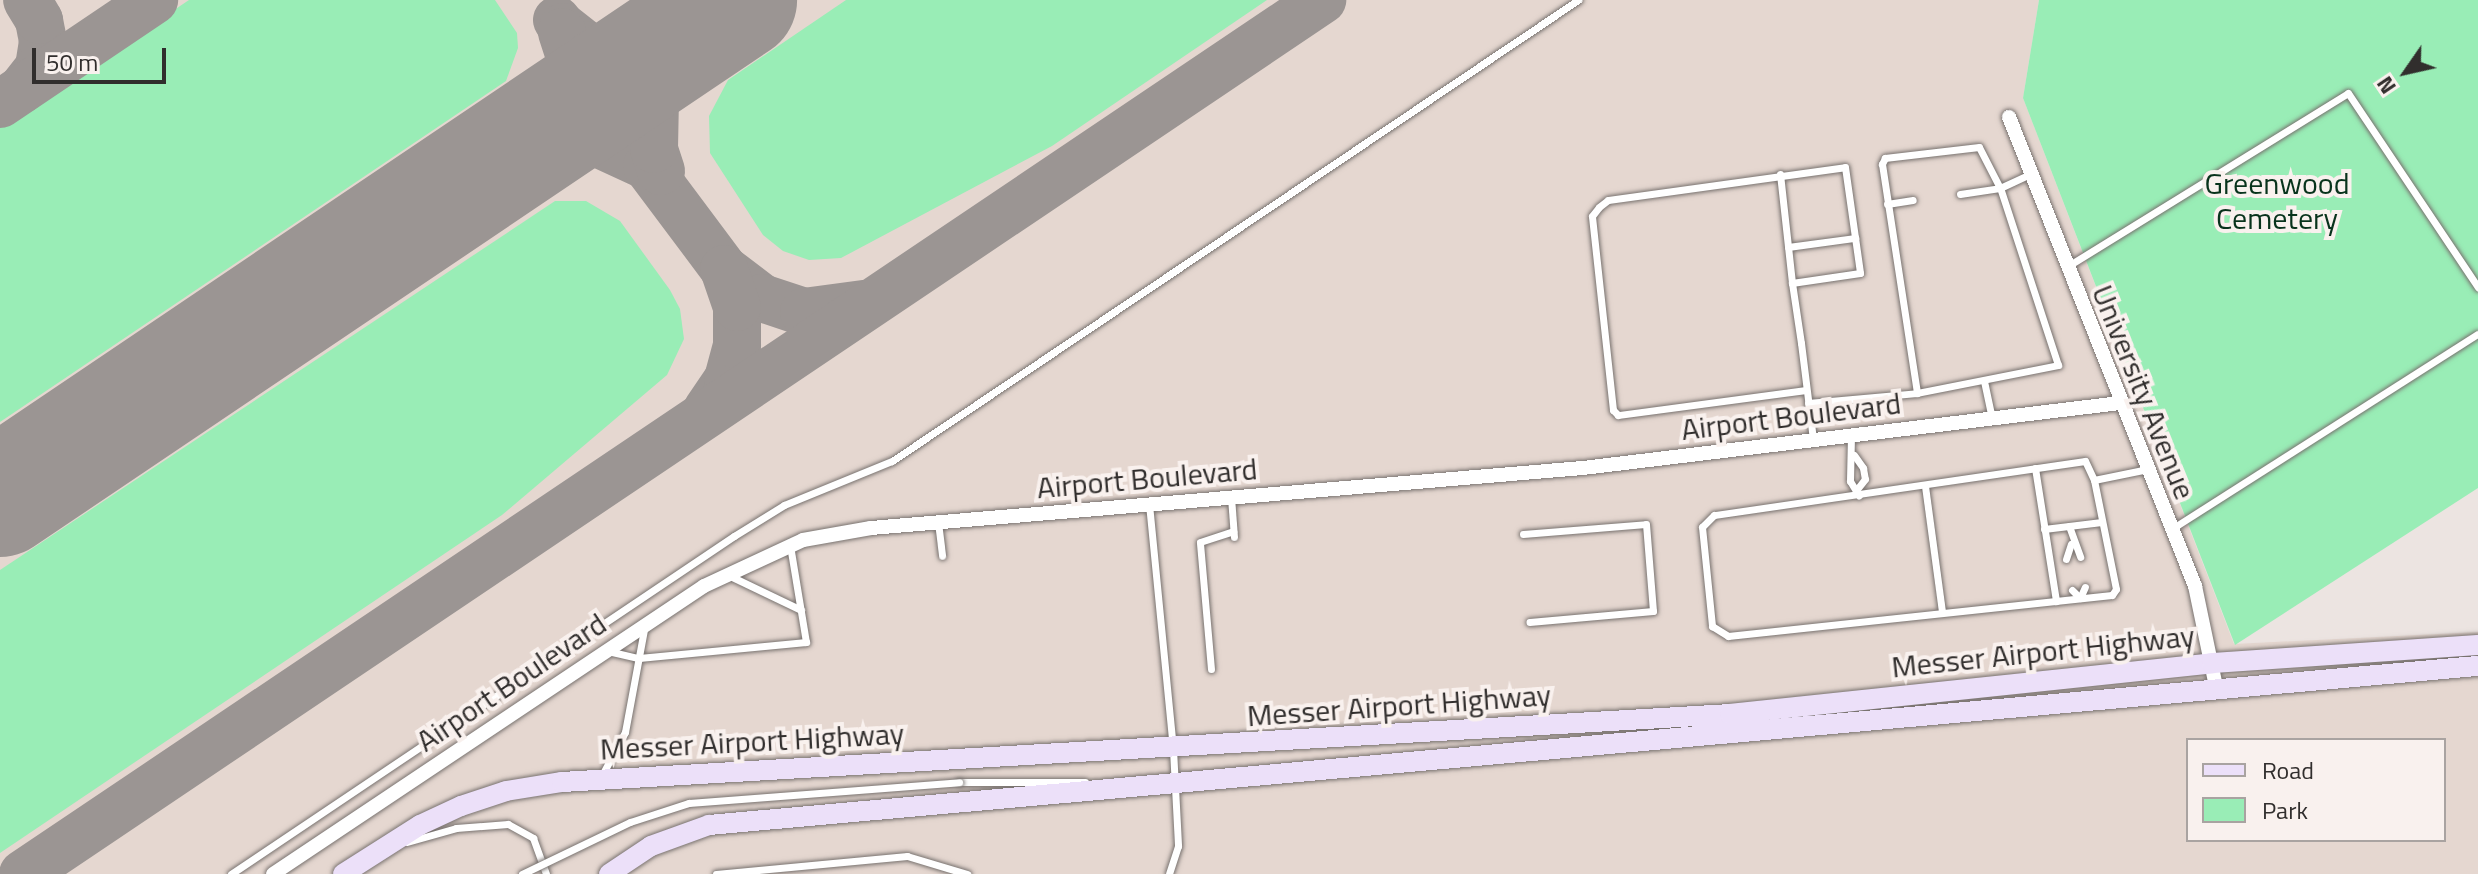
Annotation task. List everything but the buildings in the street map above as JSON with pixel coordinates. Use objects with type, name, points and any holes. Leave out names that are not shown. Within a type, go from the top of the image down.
[{"type":"main road","name":"Messer Airport Highway","points":[[343,874],[376,851],[433,819],[506,791],[600,779],[1173,749],[1730,714],[2212,663],[2478,645]]},
{"type":"main road","name":"Messer Airport Highway","points":[[609,874],[651,846],[709,825],[1175,781],[1286,776],[1436,757],[1725,738],[2478,666]]},
{"type":"street","name":"University Avenue","points":[[2009,117],[2195,586],[2217,691]]},
{"type":"street","name":"Airport Boulevard","points":[[273,874],[645,623],[726,574],[790,545],[871,528],[1583,468],[2120,403]]},
{"type":"lane","points":[[231,874],[734,536],[784,505],[892,461],[1578,0]]},
{"type":"lane","points":[[2066,267],[2348,93],[2478,287]]},
{"type":"lane","points":[[1808,403],[1917,393],[2058,365],[2000,188],[1979,147],[1885,158],[1887,204],[1917,393]]},
{"type":"lane","points":[[1792,283],[1860,273],[1845,167],[1608,200],[1592,216],[1610,399],[1618,415],[1806,390]]},
{"type":"lane","points":[[1780,174],[1813,440]]},
{"type":"lane","points":[[1960,194],[2000,188],[2030,174]]},
{"type":"lane","points":[[1887,204],[1913,200]]},
{"type":"lane","points":[[1788,247],[1855,238]]},
{"type":"lane","points":[[1836,241],[1838,253]]},
{"type":"lane","points":[[2172,529],[2478,334]]},
{"type":"lane","points":[[1984,381],[1992,418]]},
{"type":"lane","points":[[1851,436],[1854,455],[1863,468],[1865,479],[1858,492]]},
{"type":"lane","points":[[1854,455],[1848,464],[1850,481],[1858,492]]},
{"type":"lane","points":[[2085,461],[2094,480],[2116,589],[2112,595],[1728,636],[1712,626],[1702,527],[1705,519],[1858,492],[1925,486],[2085,461]]},
{"type":"lane","points":[[2035,468],[2056,601]]},
{"type":"lane","points":[[2094,480],[2148,469]]},
{"type":"lane","points":[[1925,486],[1942,612]]},
{"type":"lane","points":[[1211,669],[1200,542],[1234,534],[1231,497]]},
{"type":"lane","points":[[1149,504],[1175,781],[1178,846],[1169,874]]},
{"type":"lane","points":[[938,522],[942,556]]},
{"type":"lane","points":[[2044,529],[2102,522]]},
{"type":"lane","points":[[1523,534],[1646,524],[1653,611],[1529,622]]},
{"type":"lane","points":[[2066,559],[2071,544],[2069,526]]},
{"type":"lane","points":[[2071,544],[2080,557]]},
{"type":"lane","points":[[603,652],[639,658],[665,651],[806,642],[790,545]]},
{"type":"lane","points":[[726,574],[801,610]]},
{"type":"lane","points":[[2080,598],[2085,587]]},
{"type":"lane","points":[[2072,590],[2080,598]]},
{"type":"lane","points":[[600,779],[625,732],[645,623]]},
{"type":"lane","name":"Messer Airport Highway","points":[[522,874],[630,822],[689,803],[959,782],[1175,781]]},
{"type":"lane","points":[[376,851],[456,828],[508,824],[533,838],[546,874]]},
{"type":"lane","points":[[716,874],[907,856],[967,874]]},
{"type":"shaded area","points":[[0,0],[2039,0],[2023,98],[2234,644],[2478,632],[2478,874],[0,874]]},
{"type":"green space","points":[[189,0],[495,0],[517,33],[518,48],[506,81],[0,422],[0,127]]},
{"type":"green space","points":[[846,0],[1267,0],[1052,146],[841,258],[809,260],[783,251],[763,235],[710,153],[709,116],[728,80]]},
{"type":"green space","name":"Greenwood Cemetery","points":[[2039,0],[2478,0],[2478,488],[2235,645],[2023,98]]},
{"type":"green space","points":[[555,201],[586,201],[620,221],[670,290],[680,309],[684,339],[667,375],[502,515],[0,853],[0,570]]},
{"type":"taxiway","points":[[22,89],[39,67],[43,41],[39,20],[27,0]]},
{"type":"taxiway","points":[[0,104],[154,0]]},
{"type":"taxiway","points":[[23,874],[1322,0]]},
{"type":"taxiway","points":[[557,20],[656,170]]},
{"type":"taxiway","points":[[661,171],[654,149],[655,96],[678,49],[698,26]]},
{"type":"taxiway","points":[[563,27],[586,45],[607,53],[660,52]]},
{"type":"taxiway","points":[[531,139],[564,96],[570,57],[562,32]]},
{"type":"taxiway","points":[[523,144],[597,143],[647,166],[724,269],[762,298],[804,312],[865,304]]},
{"type":"taxiway","points":[[707,410],[728,379],[737,345],[737,307],[724,269]]},
{"type":"runway","points":[[0,497],[737,0]]}]
